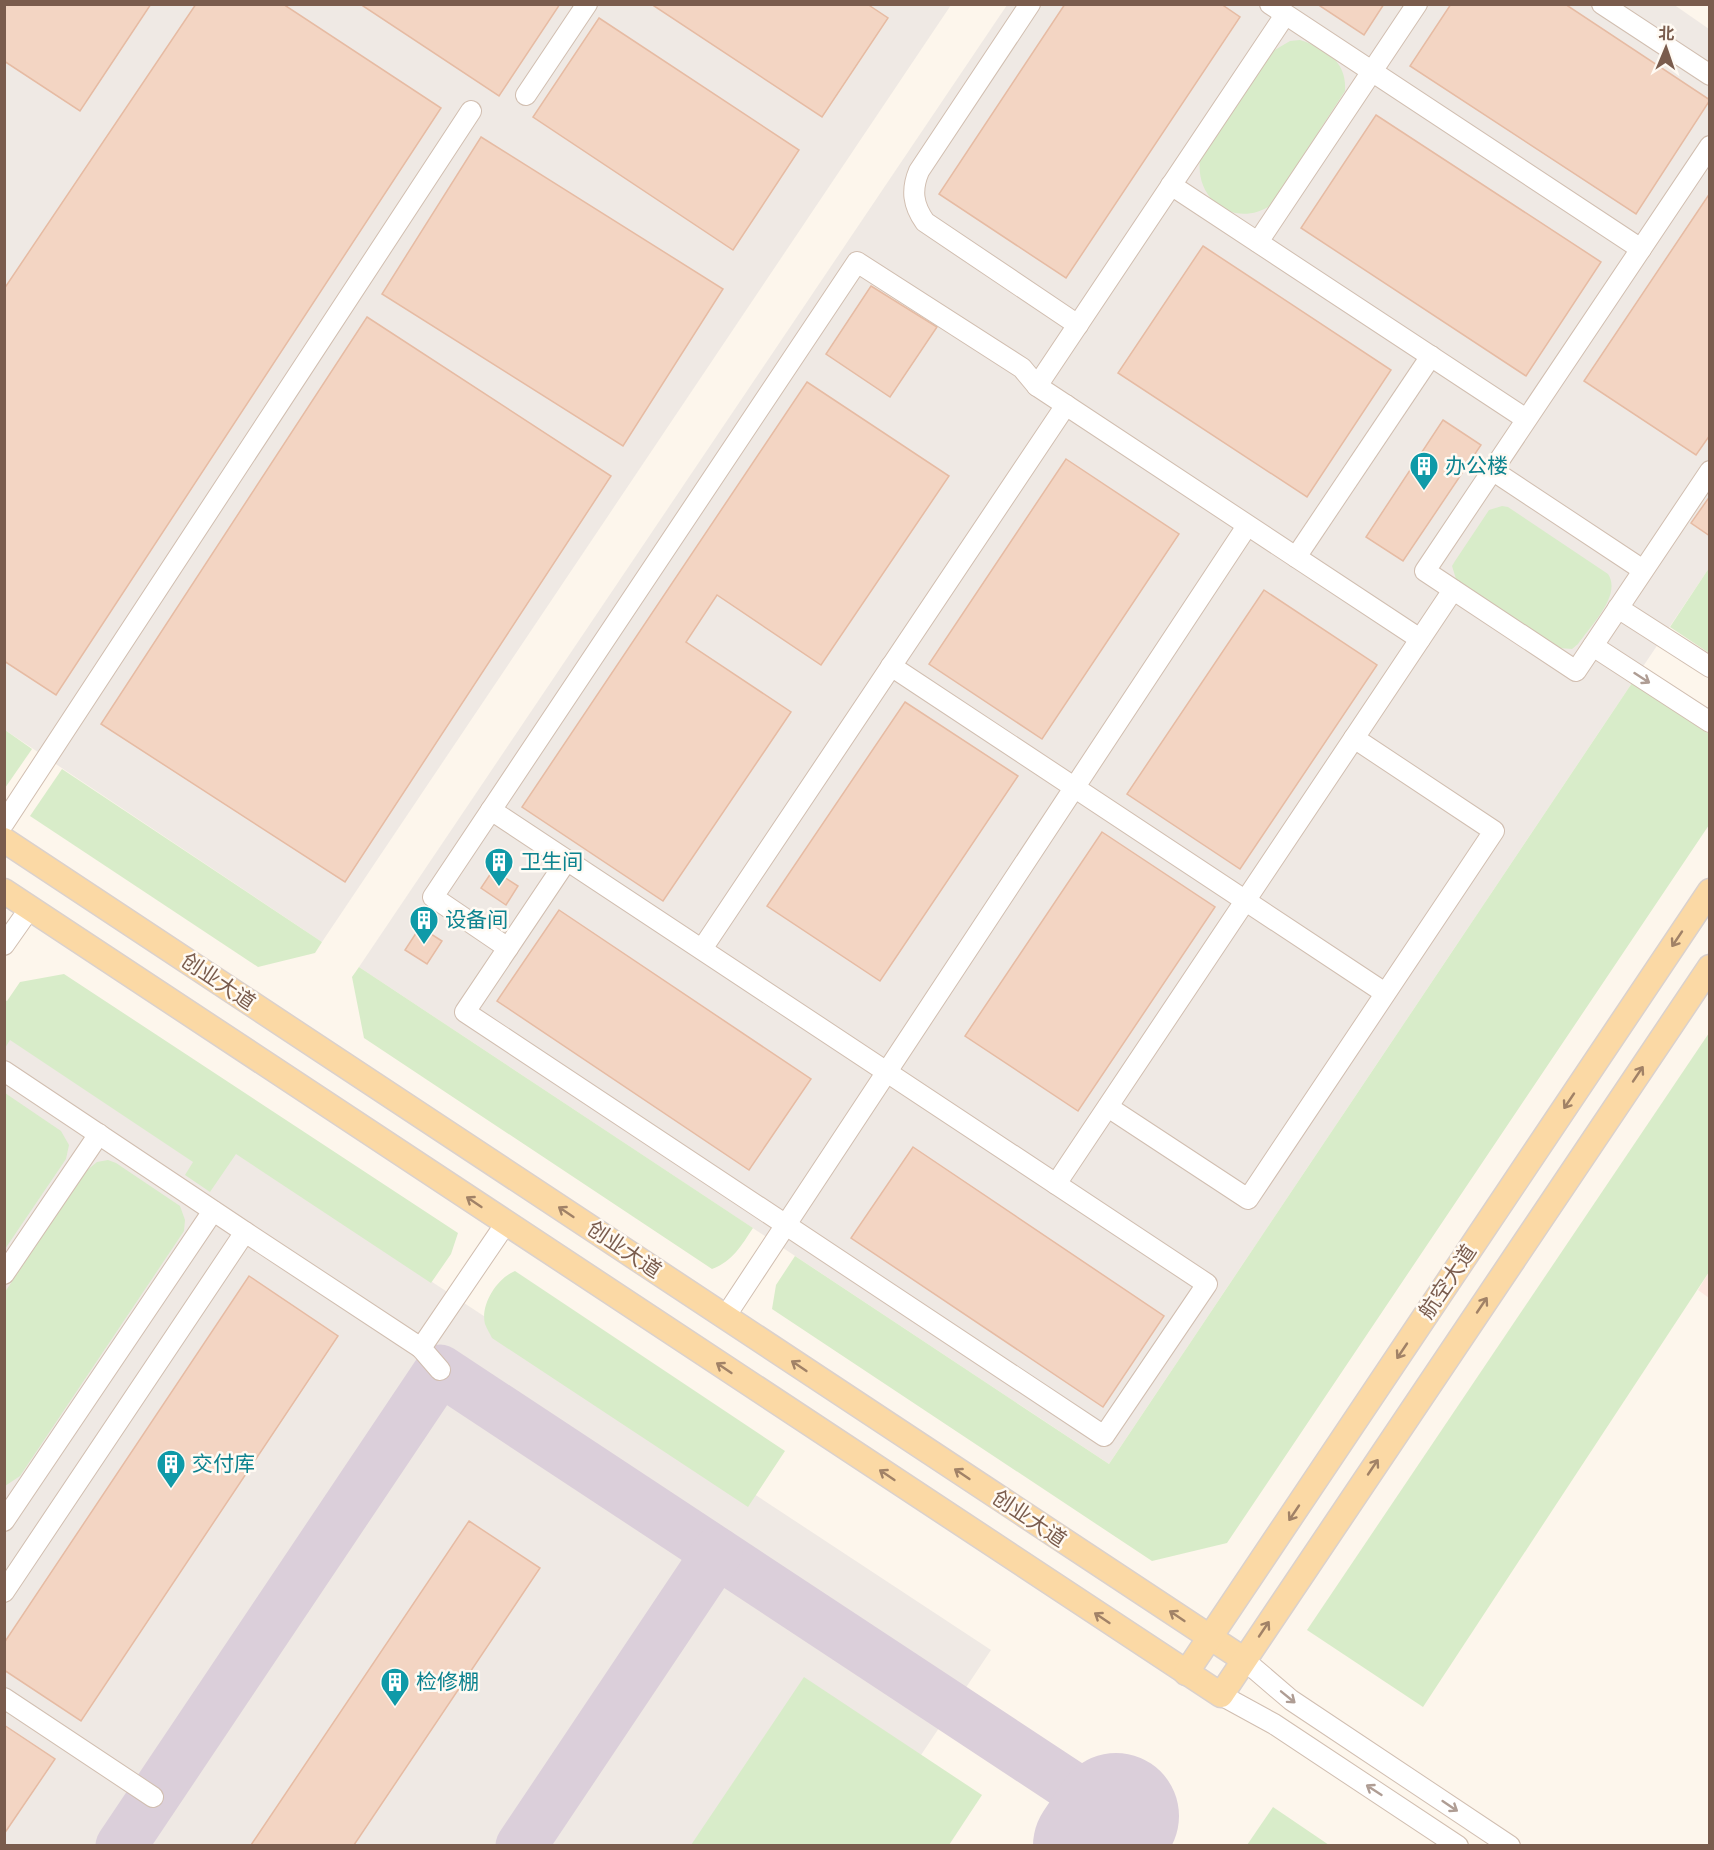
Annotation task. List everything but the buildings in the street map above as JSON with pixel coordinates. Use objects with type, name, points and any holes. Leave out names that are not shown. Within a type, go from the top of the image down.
[{"type":"main road","name":"创业大道","points":[[4,840],[1244,1659]]},
{"type":"main road","name":"创业大道","points":[[4,891],[1221,1695]]},
{"type":"main road","name":"航空大道","points":[[1186,1673],[1710,891]]},
{"type":"main road","name":"航空大道","points":[[1221,1695],[1710,967]]},
{"type":"street","points":[[526,95],[587,4]]},
{"type":"street","points":[[1030,4],[919,171],[913,194],[916,209],[925,222],[1078,325]]},
{"type":"street","points":[[1258,242],[1417,4]]},
{"type":"street","points":[[1602,4],[1710,75]]},
{"type":"street","points":[[1037,386],[1172,185],[1277,10],[1641,249]]},
{"type":"street","points":[[4,823],[471,111]]},
{"type":"street","points":[[1710,146],[1425,571],[1576,671],[1710,471]]},
{"type":"street","points":[[1172,185],[1526,419]]},
{"type":"street","points":[[508,948],[433,897],[857,262],[1022,368],[1037,386],[1420,639]]},
{"type":"street","points":[[1296,557],[1431,356]]},
{"type":"street","points":[[702,949],[1066,405]]},
{"type":"street","points":[[1492,470],[1643,570]]},
{"type":"street","points":[[725,1317],[1247,526]]},
{"type":"street","points":[[1056,1184],[1453,590]]},
{"type":"street","points":[[1618,608],[1710,667]]},
{"type":"street","points":[[1593,646],[1710,722]]},
{"type":"street","points":[[891,666],[1385,993]]},
{"type":"street","points":[[1108,1107],[1248,1199],[1494,831],[1354,738]]},
{"type":"street","points":[[490,810],[567,860],[702,949],[1207,1284],[1104,1436],[465,1012],[567,860]]},
{"type":"street","points":[[4,945],[30,908]]},
{"type":"street","points":[[4,1071],[421,1348],[440,1370]]},
{"type":"street","points":[[4,1274],[99,1134]]},
{"type":"street","points":[[5,1518],[213,1210]]},
{"type":"street","points":[[421,1348],[506,1223]]},
{"type":"street","points":[[4,1592],[245,1232]]},
{"type":"street","points":[[1244,1659],[1291,1700],[1510,1845]]},
{"type":"street","points":[[1221,1695],[1274,1724],[1458,1845]]},
{"type":"street","points":[[4,1698],[153,1797]]},
{"type":"shaded area","points":[[1673,4],[1709,29],[1709,568],[1109,1464],[359,967],[1007,5]]},
{"type":"shaded area","points":[[5,5],[951,5],[322,942],[5,730]]},
{"type":"shaded area","points":[[4,1000],[991,1650],[861,1845],[5,1845]]},
{"type":"shaded area","points":[[1709,1272],[1709,1298],[1698,1290]]},
{"type":"green space","points":[[1300,40],[1318,47],[1333,58],[1342,72],[1345,91],[1271,205],[1258,212],[1244,214],[1220,207],[1204,188],[1200,175],[1200,160],[1273,51],[1290,41]]},
{"type":"green space","points":[[1502,506],[1508,507],[1608,574],[1611,591],[1608,600],[1597,619],[1572,649],[1559,648],[1456,579],[1452,566],[1455,561],[1489,510]]},
{"type":"green space","points":[[1709,568],[1709,653],[1670,627]]},
{"type":"green space","points":[[1632,683],[1709,734],[1709,825],[1227,1543],[1152,1561],[772,1309],[776,1285],[795,1256],[1109,1464]]},
{"type":"green space","points":[[5,730],[32,749],[5,788]]},
{"type":"green space","points":[[62,769],[322,942],[315,953],[258,967],[30,816]]},
{"type":"green space","points":[[359,967],[753,1228],[740,1247],[726,1262],[712,1269],[364,1038],[352,977]]},
{"type":"green space","points":[[64,974],[458,1233],[451,1254],[431,1283],[236,1154],[210,1192],[185,1175],[193,1162],[10,1040],[5,1048],[5,1000],[7,1001],[20,982]]},
{"type":"green space","points":[[1709,1033],[1709,1272],[1423,1707],[1307,1630]]},
{"type":"green space","points":[[5,1093],[61,1131],[69,1145],[66,1159],[5,1249]]},
{"type":"green space","points":[[108,1160],[180,1206],[185,1220],[184,1231],[20,1476],[5,1486],[5,1292],[85,1172],[97,1162]]},
{"type":"green space","points":[[515,1271],[785,1451],[748,1507],[492,1338],[485,1324],[485,1309],[496,1286]]},
{"type":"green space","points":[[804,1677],[982,1795],[949,1845],[691,1845]]},
{"type":"green space","points":[[1273,1807],[1329,1845],[1247,1845]]},
{"type":"taxiway","points":[[121,1846],[440,1370],[1116,1816]]},
{"type":"taxiway","points":[[521,1846],[717,1553]]},
{"type":"runway","points":[[1096,1846],[1116,1816]]},
{"type":"place","name":"办公楼","points":[[1424,492]]},
{"type":"place","name":"卫生间","points":[[499,888]]},
{"type":"place","name":"设备间","points":[[424,946]]},
{"type":"place","name":"交付库","points":[[171,1490]]},
{"type":"place","name":"检修棚","points":[[395,1708]]}]
